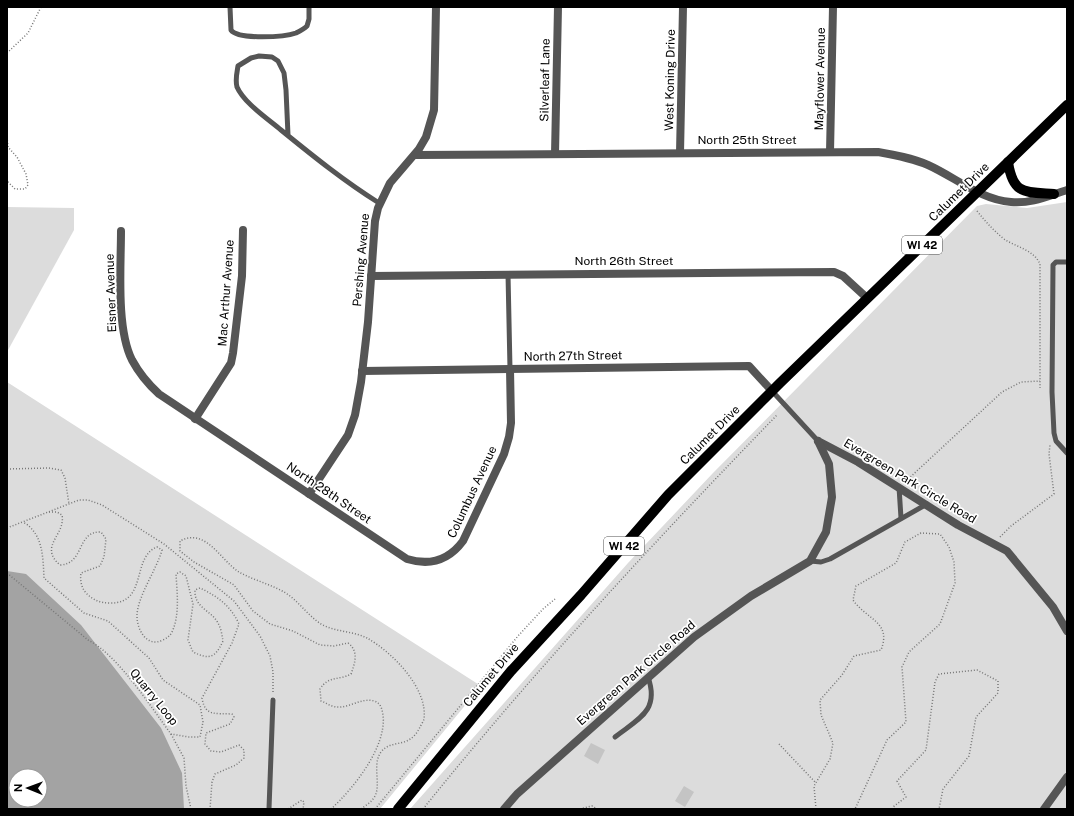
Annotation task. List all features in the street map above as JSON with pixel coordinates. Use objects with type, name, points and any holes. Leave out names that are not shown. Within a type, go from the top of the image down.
[{"type":"main road","name":"Calumet Drive","points":[[398,809],[511,671],[581,595],[668,495],[867,298],[1067,105]]},
{"type":"main road","points":[[1008,162],[1012,179],[1017,188],[1030,192],[1054,194]]},
{"type":"street","name":"Pershing Avenue","points":[[309,494],[348,435],[352,424],[362,371],[375,221],[379,203],[390,183],[415,155],[426,137],[434,110],[436,7]]},
{"type":"street","name":"Silverleaf Lane","points":[[555,154],[558,7]]},
{"type":"street","name":"West Koning Drive","points":[[680,153],[683,7]]},
{"type":"street","name":"Mayflower Avenue","points":[[830,152],[833,7]]},
{"type":"street","name":"North 25th Street","points":[[415,155],[878,152],[912,159],[928,165],[978,192],[997,200],[1012,202],[1037,200],[1067,190]]},
{"type":"street","name":"Mac Arthur Avenue","points":[[195,419],[231,363],[234,354],[241,284],[243,230]]},
{"type":"street","name":"Eisner Avenue","points":[[121,231],[122,319],[127,347],[140,374],[159,394],[195,419]]},
{"type":"street","name":"North 26th Street","points":[[371,276],[834,272],[843,276],[867,298]]},
{"type":"street","name":"North 27th Street","points":[[362,371],[749,366],[772,391]]},
{"type":"street","name":"Columbus Avenue","points":[[455,552],[463,541],[504,454],[511,423],[510,369]]},
{"type":"street","name":"North 28th Street","points":[[195,419],[407,559],[426,563],[435,562],[455,552]]},
{"type":"street","name":"Evergreen Park Circle Road","points":[[818,441],[858,462],[927,504],[958,526],[994,543],[1007,551],[1053,607],[1067,631]]},
{"type":"street","name":"Evergreen Park Circle Road","points":[[504,809],[517,794],[694,636],[751,596],[810,561],[826,532],[832,497],[829,464],[818,441]]},
{"type":"street","points":[[1044,809],[1067,777]]},
{"type":"lane","points":[[230,7],[231,30],[233,33],[240,36],[252,37],[295,33],[307,26],[309,20],[309,7]]},
{"type":"lane","points":[[288,135],[284,73],[278,61],[272,57],[250,58],[238,66],[236,77],[237,87],[259,112],[349,184],[379,203]]},
{"type":"lane","points":[[1067,262],[1056,262],[1053,265],[1052,392],[1055,438],[1067,453]]},
{"type":"lane","points":[[508,274],[510,369]]},
{"type":"lane","name":"Evergreen Park Circle Road","points":[[772,391],[818,441]]},
{"type":"lane","points":[[899,487],[901,518]]},
{"type":"lane","points":[[810,561],[821,562],[830,559],[927,504]]},
{"type":"lane","points":[[615,737],[646,714],[651,704],[651,684],[648,676]]},
{"type":"lane","points":[[269,809],[272,700]]},
{"type":"path","points":[[7,53],[28,33],[41,7]]},
{"type":"path","points":[[7,137],[8,146],[17,157],[26,174],[28,185],[25,189],[15,189],[7,181]]},
{"type":"path","points":[[977,212],[995,231],[1013,244],[1031,253],[1040,264],[1040,388]]},
{"type":"path","points":[[899,487],[1002,392],[1021,382],[1040,381]]},
{"type":"path","points":[[423,809],[501,714],[575,629],[696,498],[777,415]]},
{"type":"path","points":[[771,416],[774,419]]},
{"type":"path","points":[[994,543],[1011,526],[1054,494],[1050,454],[1051,441],[1055,438]]},
{"type":"path","points":[[7,469],[49,468],[61,470],[65,478],[69,504]]},
{"type":"path","points":[[7,528],[79,500],[88,500],[102,505],[164,544],[234,601],[260,636],[270,656],[273,672],[272,700]]},
{"type":"path","points":[[48,512],[57,512],[62,515],[63,522],[52,541],[51,552],[54,561],[60,565],[68,565],[76,559],[88,536],[94,532],[101,532],[106,539],[104,557],[100,566],[82,573],[80,581],[83,590],[93,600],[116,603],[126,600],[138,582],[145,555],[150,549],[157,547],[162,550],[160,558],[145,588],[137,615],[141,633],[149,641],[158,643],[168,637],[172,632],[178,600],[176,574],[180,572],[186,576],[193,604],[188,640],[193,652],[204,657],[212,656],[218,652],[223,641],[218,621],[198,604],[195,598],[195,590],[200,588],[210,593],[233,611],[239,624],[232,643],[202,698],[204,707],[210,713],[232,714],[234,717],[230,724],[206,733],[205,744],[211,752],[221,752],[239,745],[244,750],[244,758],[236,766],[214,774],[210,809]]},
{"type":"path","name":"Quarry Loop","points":[[7,573],[88,640],[100,646],[125,674],[171,734],[189,737],[200,736],[203,722],[200,706],[163,680],[149,658],[108,621],[84,612],[44,578],[42,547],[30,526],[23,522]]},
{"type":"path","points":[[816,809],[814,799],[816,783],[830,759],[833,743],[821,715],[820,700],[842,675],[854,656],[881,650],[885,639],[883,628],[860,610],[853,600],[856,586],[896,563],[905,542],[921,533],[940,534],[949,546],[954,562],[955,583],[940,624],[909,652],[902,667],[906,722],[887,740],[855,809]]},
{"type":"path","points":[[331,809],[343,798],[365,769],[377,744],[384,724],[382,707],[375,701],[364,700],[346,706],[333,707],[321,701],[320,689],[325,682],[333,678],[344,678],[351,674],[356,654],[352,646],[348,643],[334,646],[320,644],[293,631],[270,624],[253,611],[234,585],[194,562],[180,551],[180,541],[186,538],[196,537],[212,546],[238,572],[285,592],[321,624],[342,632],[366,638],[392,656],[414,682],[422,702],[424,719],[416,736],[407,742],[389,746],[382,751],[377,760],[376,788],[374,798],[361,809]]},
{"type":"path","points":[[374,809],[518,636],[543,609],[555,600]]},
{"type":"path","points":[[894,809],[893,807],[906,797],[897,781],[926,750],[935,682],[939,674],[977,670],[998,681],[998,693],[976,717],[969,756],[943,789],[939,809]]},
{"type":"path","points":[[171,734],[184,758],[186,786],[191,809]]},
{"type":"path","points":[[779,744],[816,783]]},
{"type":"path","points":[[288,809],[302,800],[304,802],[303,809]]},
{"type":"path","points":[[580,809],[592,806],[597,809]]},
{"type":"shaded area","points":[[1067,202],[1067,809],[410,809],[628,563],[713,473],[977,206],[986,204],[1027,208]]},
{"type":"shaded area","points":[[7,207],[74,208],[74,230],[7,352]]},
{"type":"shaded area","points":[[7,382],[481,686],[380,809],[7,809]]},
{"type":"shaded area","points":[[7,571],[26,574],[81,625],[161,728],[182,773],[184,809],[7,809]]},
{"type":"building","points":[[591,743],[605,750],[598,764],[584,756]]},
{"type":"building","points":[[684,786],[694,792],[685,807],[675,801]]}]
